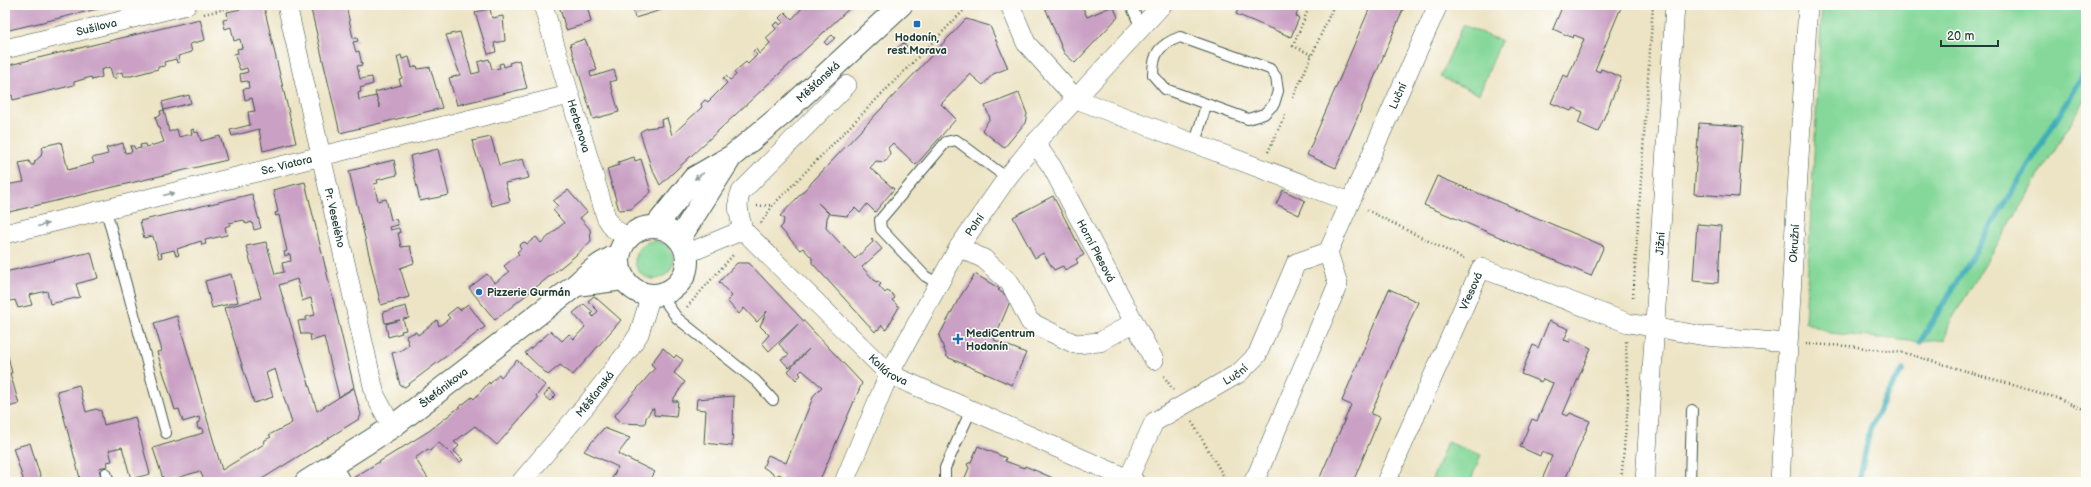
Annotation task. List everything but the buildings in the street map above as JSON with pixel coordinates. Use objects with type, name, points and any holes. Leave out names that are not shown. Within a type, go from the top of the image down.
[{"type":"main road","name":"Měšťanská","points":[[655,227],[694,178],[732,156],[791,107],[901,5]]},
{"type":"main road","name":"Měšťanská","points":[[683,246],[732,156]]},
{"type":"main road","points":[[655,227],[664,229],[683,246],[686,271],[676,286],[655,294],[640,292],[631,287],[624,279],[621,271],[624,247],[645,228],[655,227]]},
{"type":"main road","name":"Štefánikova","points":[[306,482],[341,473],[392,427],[576,285],[602,262],[624,247]]},
{"type":"main road","points":[[576,285],[624,279]]},
{"type":"street","name":"Sušilova","points":[[5,49],[187,5]]},
{"type":"street","name":"Pr. Veselého","points":[[287,5],[323,157],[375,395],[392,427]]},
{"type":"street","name":"Herbenova","points":[[543,5],[606,217],[624,247]]},
{"type":"street","points":[[1010,5],[1026,42],[1076,99],[1350,202]]},
{"type":"street","name":"Polní","points":[[844,482],[889,374],[959,247],[1006,178],[1035,143],[1162,5]]},
{"type":"street","name":"Luční","points":[[1130,481],[1154,422],[1239,373],[1257,355],[1296,263],[1328,252],[1438,5]]},
{"type":"street","name":"Jižní","points":[[1645,482],[1674,5]]},
{"type":"street","name":"Okružní","points":[[1780,482],[1808,5]]},
{"type":"street","name":"Měšťanská","points":[[747,233],[738,207],[738,198],[741,192],[847,85]]},
{"type":"street","name":"Sc. Viatora","points":[[5,234],[323,157],[569,95]]},
{"type":"street","name":"Horní Plesová","points":[[1035,143],[1052,167],[1154,360]]},
{"type":"street","points":[[683,246],[747,233]]},
{"type":"street","name":"Kollárova","points":[[747,233],[889,374],[1130,481]]},
{"type":"street","points":[[959,247],[984,259],[1010,283],[1030,322],[1075,344],[1100,342],[1134,322]]},
{"type":"street","points":[[1253,482],[1338,284],[1328,252]]},
{"type":"street","name":"Vřesová","points":[[1386,482],[1481,268],[1628,322],[1654,328],[1705,336],[1787,343]]},
{"type":"street","name":"Měšťanská","points":[[521,482],[588,403],[639,334],[655,294]]},
{"type":"lane","points":[[1131,5],[1141,28]]},
{"type":"lane","points":[[1180,37],[1270,69],[1276,77],[1278,91],[1274,104],[1264,114],[1248,119],[1206,104],[1165,89],[1153,75],[1153,62],[1156,52],[1170,41],[1180,37]]},
{"type":"lane","points":[[1195,143],[1206,104]]},
{"type":"lane","points":[[939,284],[925,276],[881,229],[880,220],[946,142],[956,140],[1006,178]]},
{"type":"lane","points":[[106,210],[166,433]]},
{"type":"lane","points":[[655,294],[677,318],[756,381],[773,400]]},
{"type":"lane","points":[[945,482],[945,468],[971,410]]},
{"type":"lane","points":[[1690,482],[1692,410]]},
{"type":"path","points":[[677,318],[747,233],[773,205],[969,5]]},
{"type":"path","points":[[1310,5],[1292,46],[1312,55]]},
{"type":"path","points":[[1290,105],[1334,5]]},
{"type":"path","points":[[1633,296],[1653,5]]},
{"type":"path","points":[[1261,168],[1286,112]]},
{"type":"path","points":[[1350,202],[1481,268]]},
{"type":"path","points":[[1621,482],[1628,403],[1626,335]]},
{"type":"path","points":[[1787,343],[1849,346],[1905,353],[2056,398],[2086,410]]},
{"type":"green space","points":[[1822,5],[2086,5],[2086,98],[1949,324],[1945,340],[1920,342],[1830,333],[1805,322]]},
{"type":"green space","points":[[1463,25],[1501,41],[1479,94],[1440,77]]},
{"type":"green space","points":[[650,241],[658,241],[665,244],[670,249],[673,260],[670,271],[665,276],[658,279],[650,279],[643,276],[638,271],[635,264],[635,256],[638,249],[643,244]]},
{"type":"green space","points":[[1447,442],[1481,455],[1470,482],[1431,482]]},
{"type":"waterway","points":[[1920,342],[2086,71]]},
{"type":"waterway","points":[[1859,482],[1870,429],[1885,397],[1903,370]]},
{"type":"place","name":"Hodonín, rest.Morava","points":[[917,24]]},
{"type":"place","name":"Pizzerie Gurmán","points":[[479,292]]},
{"type":"place","name":"MediCentrum Hodonín","points":[[958,339]]}]
